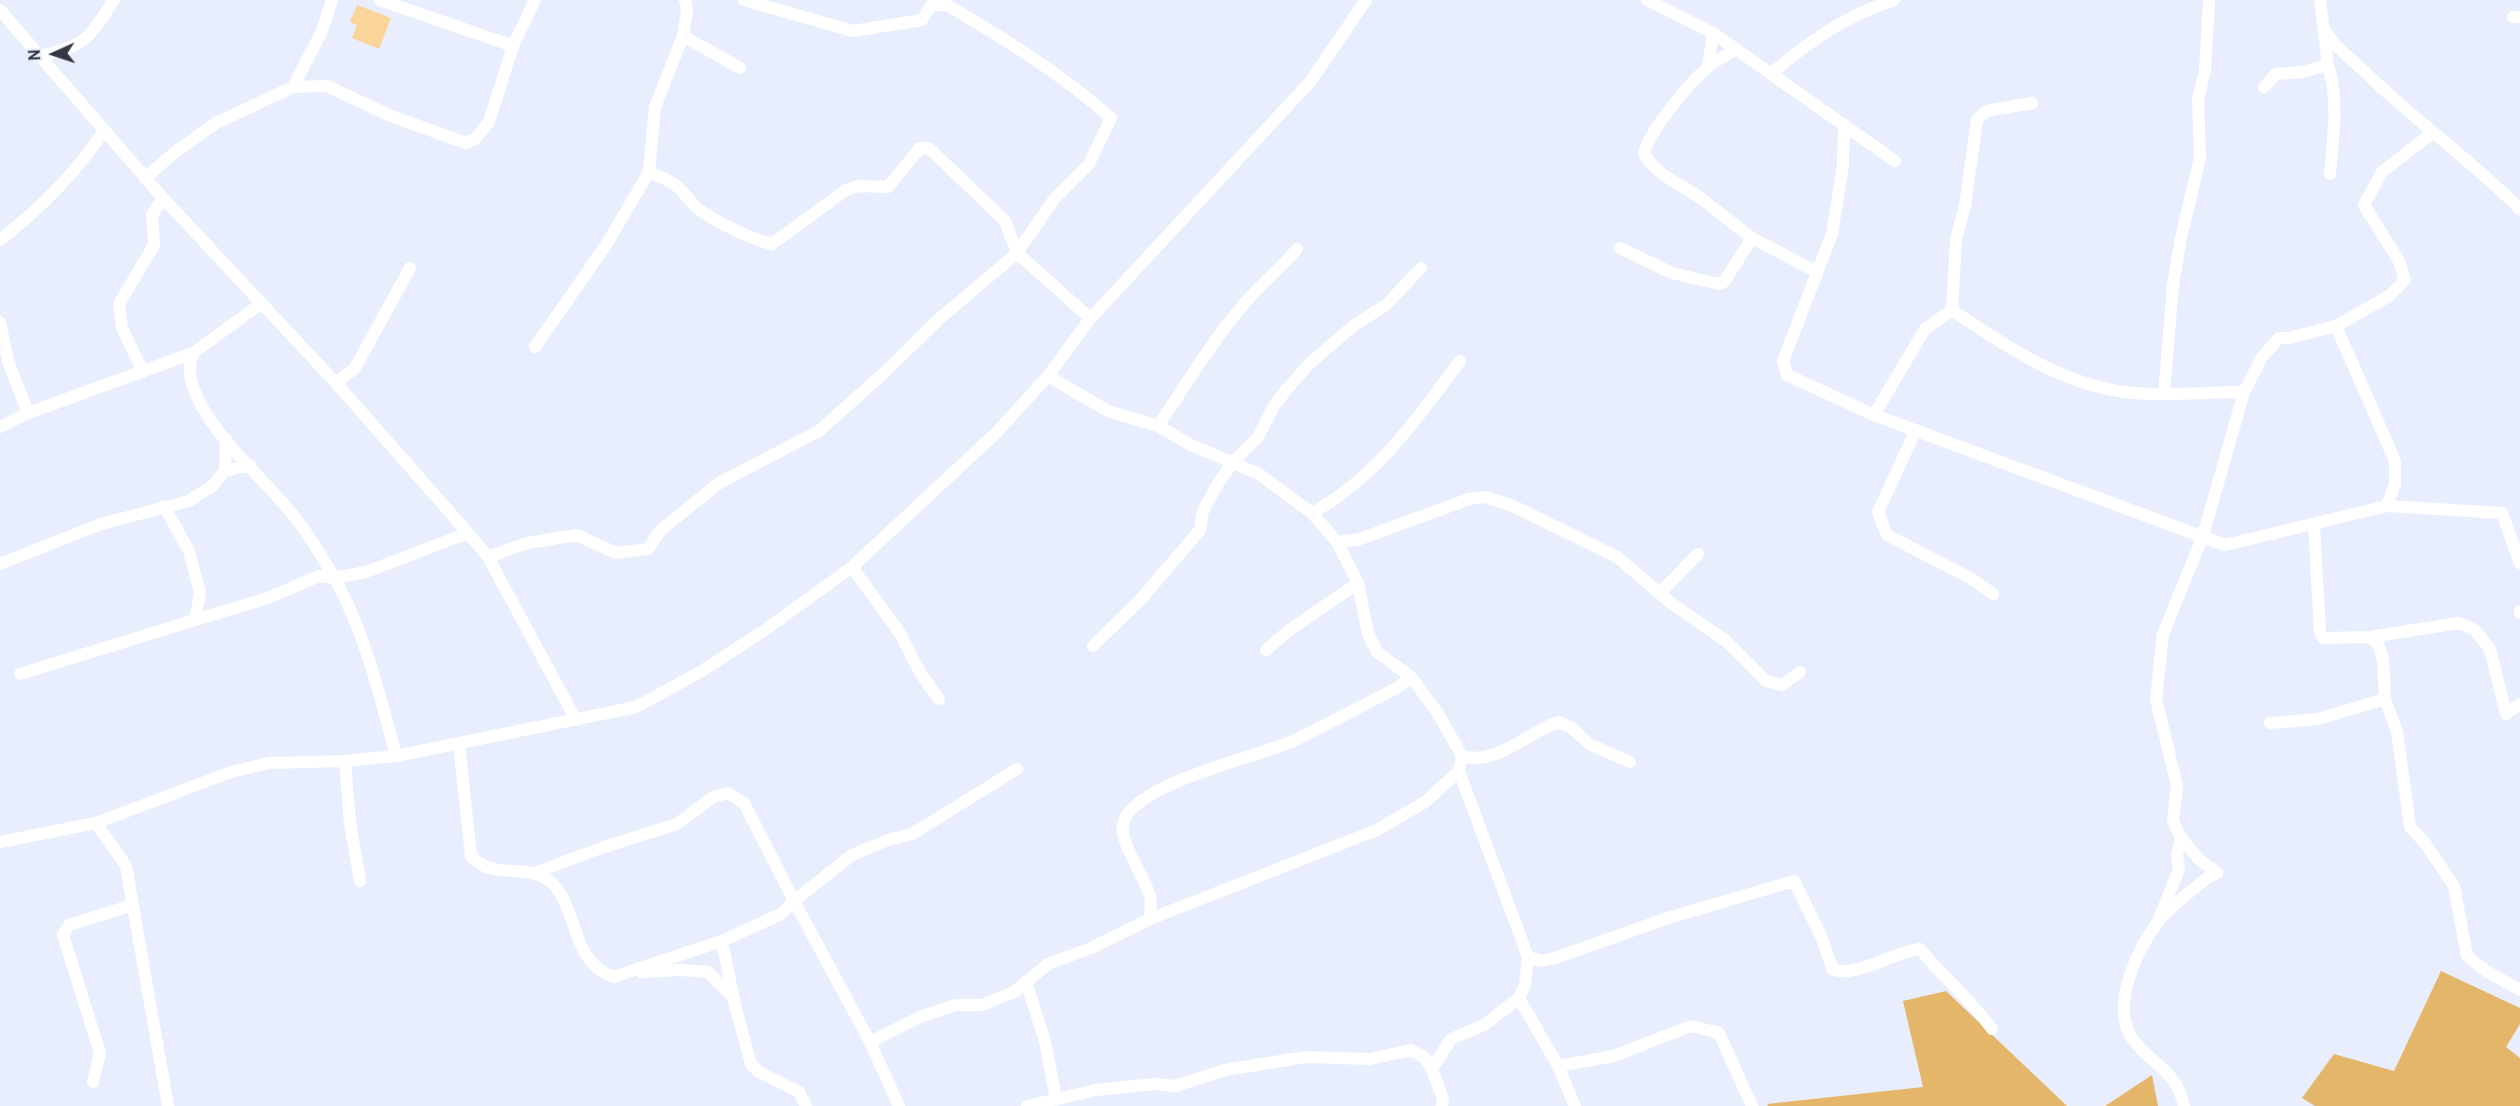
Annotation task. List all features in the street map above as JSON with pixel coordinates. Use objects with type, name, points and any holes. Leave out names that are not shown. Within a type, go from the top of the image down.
[{"type":"street","points":[[39,56],[66,51],[90,37],[114,0]]},
{"type":"street","points":[[293,87],[322,31],[332,0]]},
{"type":"street","points":[[380,0],[513,46]]},
{"type":"street","points":[[146,178],[174,153],[216,123],[293,87],[327,86],[391,116],[466,143],[475,139],[489,122],[513,46],[535,0]]},
{"type":"street","points":[[535,347],[606,245],[649,172],[655,106],[683,36],[687,11],[685,0]]},
{"type":"street","points":[[488,557],[527,543],[577,535],[616,553],[648,549],[661,530],[719,483],[819,431],[939,320],[1017,253],[1055,198],[1089,164],[1111,118],[1075,86],[1035,58],[946,5],[931,5],[922,20],[853,31],[744,0]]},
{"type":"street","points":[[0,842],[96,823],[231,772],[269,763],[345,761],[396,756],[636,707],[690,677],[765,630],[852,567],[997,432],[1048,376],[1090,318],[1310,82],[1366,0]]},
{"type":"street","points":[[1647,0],[1713,33],[1773,72],[1895,161]]},
{"type":"street","points":[[1773,72],[1819,35],[1850,17],[1894,0]]},
{"type":"street","points":[[2164,394],[2173,285],[2181,238],[2200,158],[2198,99],[2205,71],[2209,0]]},
{"type":"street","points":[[2320,0],[2328,65],[2334,84],[2330,174]]},
{"type":"street","points":[[0,10],[104,131],[336,383],[488,557],[576,720]]},
{"type":"street","points":[[2324,29],[2333,45],[2432,134],[2483,172],[2520,209]]},
{"type":"street","points":[[1708,67],[1713,33]]},
{"type":"street","points":[[683,36],[740,68]]},
{"type":"street","points":[[1736,50],[1708,67],[1648,138],[1644,153],[1650,164],[1667,178],[1700,198],[1752,238],[1817,272]]},
{"type":"street","points":[[2264,87],[2276,74],[2302,72],[2328,65]]},
{"type":"street","points":[[1952,310],[1956,239],[1965,206],[1977,120],[1986,111],[2032,103]]},
{"type":"street","points":[[1844,125],[1843,165],[1832,234],[1783,361],[1783,369],[1787,375],[1874,415],[2225,545],[2387,506],[2502,513],[2520,563]]},
{"type":"street","points":[[0,240],[55,194],[87,157],[104,131]]},
{"type":"street","points":[[2157,923],[2208,877],[2217,873],[2200,860],[2181,838],[2173,821],[2177,786],[2156,699],[2163,634],[2203,536],[2244,392],[2262,357],[2279,338],[2289,338],[2336,326],[2389,296],[2405,280],[2399,261],[2364,205],[2382,172],[2432,134]]},
{"type":"street","points":[[649,172],[674,184],[697,208],[725,225],[745,233],[756,241],[772,244],[846,190],[859,186],[888,187],[920,148],[930,149],[1005,221],[1017,253],[1090,318]]},
{"type":"street","points":[[143,372],[122,328],[120,304],[154,245],[152,215],[164,198]]},
{"type":"street","points":[[1620,248],[1671,273],[1718,284],[1724,282],[1752,238]]},
{"type":"street","points":[[1158,426],[1216,341],[1252,296],[1280,270],[1297,249]]},
{"type":"street","points":[[336,383],[355,368],[410,268]]},
{"type":"street","points":[[1093,646],[1142,598],[1200,530],[1203,511],[1233,462],[1258,437],[1274,406],[1308,365],[1353,326],[1386,305],[1421,268]]},
{"type":"street","points":[[0,427],[28,412],[193,352],[262,303]]},
{"type":"street","points":[[1952,310],[2020,356],[2078,381],[2124,392],[2164,394],[2244,392]]},
{"type":"street","points":[[1874,415],[1926,329],[1952,310]]},
{"type":"street","points":[[0,322],[8,361],[28,412]]},
{"type":"street","points":[[2336,326],[2395,461],[2395,484],[2387,506]]},
{"type":"street","points":[[193,352],[190,364],[191,383],[201,404],[226,439],[291,512],[334,578],[348,605],[376,682],[396,756]]},
{"type":"street","points":[[1312,513],[1350,490],[1378,466],[1460,361]]},
{"type":"street","points":[[1048,376],[1108,411],[1158,426],[1191,445],[1258,474],[1312,513],[1337,542],[1358,583],[1368,634],[1377,652],[1410,677],[1437,712],[1462,756],[1459,771],[1528,957],[1525,985],[1519,998],[1484,1025],[1451,1039],[1432,1069]]},
{"type":"street","points":[[1916,430],[1878,512],[1887,535],[1972,579],[1993,594]]},
{"type":"street","points":[[225,471],[226,439]]},
{"type":"street","points":[[0,564],[101,524],[189,501],[212,486],[225,471],[250,465]]},
{"type":"street","points":[[1337,542],[1360,540],[1469,499],[1484,497],[1511,505],[1617,557],[1660,593],[1726,641],[1766,681],[1782,685],[1800,672]]},
{"type":"street","points":[[164,506],[189,551],[200,593],[195,620]]},
{"type":"street","points":[[2314,525],[2320,633],[2324,638],[2370,637],[2459,623],[2475,630],[2490,649],[2506,714],[2520,705]]},
{"type":"street","points":[[20,674],[268,598],[319,576],[334,578],[366,572],[468,533]]},
{"type":"street","points":[[1660,593],[1698,554]]},
{"type":"street","points":[[852,567],[899,632],[916,667],[939,699]]},
{"type":"street","points":[[1266,650],[1288,631],[1358,583]]},
{"type":"street","points":[[2370,637],[2379,646],[2383,660],[2385,699],[2397,732],[2410,827],[2425,843],[2454,886],[2464,931],[2464,950],[2467,956],[2486,971],[2520,990]]},
{"type":"street","points":[[1150,918],[1151,898],[1125,839],[1122,825],[1128,813],[1141,802],[1179,780],[1294,741],[1397,688],[1410,677]]},
{"type":"street","points":[[2270,723],[2318,718],[2385,699]]},
{"type":"street","points":[[1462,756],[1474,759],[1491,757],[1557,722],[1572,728],[1589,744],[1630,762]]},
{"type":"street","points":[[459,744],[471,856],[479,865],[506,872],[537,872],[601,848],[677,824],[713,797],[728,793],[744,803],[870,1042],[899,1106]]},
{"type":"street","points":[[345,761],[350,823],[360,881]]},
{"type":"street","points":[[537,872],[558,889],[586,956],[598,971],[613,977],[722,941],[781,914],[852,855],[888,840],[912,834],[1017,769]]},
{"type":"street","points":[[870,1042],[922,1016],[956,1005],[982,1005],[1014,992],[1048,964],[1091,948],[1150,918],[1377,830],[1425,802],[1459,771]]},
{"type":"street","points":[[96,823],[126,866],[168,1106]]},
{"type":"street","points":[[2181,838],[2177,855],[2179,869],[2157,923],[2125,984],[2123,1011],[2133,1041],[2179,1085],[2184,1106]]},
{"type":"street","points":[[1528,957],[1541,961],[1555,958],[1668,918],[1794,881],[1821,936],[1833,970],[1844,972],[1902,951],[1920,949],[1933,965],[1973,1003],[1992,1029]]},
{"type":"street","points":[[93,1082],[100,1053],[63,935],[69,926],[133,905]]},
{"type":"street","points":[[722,941],[733,998],[751,1064],[759,1072],[799,1092],[806,1106]]},
{"type":"street","points":[[631,972],[680,970],[708,972],[733,998]]},
{"type":"street","points":[[1026,982],[1045,1041],[1056,1099]]},
{"type":"street","points":[[1519,998],[1558,1065],[1575,1106]]},
{"type":"street","points":[[1558,1065],[1614,1056],[1691,1026],[1719,1033],[1752,1106]]},
{"type":"street","points":[[1027,1106],[1096,1090],[1155,1084],[1175,1086],[1224,1070],[1305,1056],[1370,1059],[1411,1050],[1424,1057],[1432,1069],[1443,1099],[1442,1106]]},
{"type":"shaded area","points":[[357,5],[391,18],[379,49],[352,38],[357,25],[350,22]]},
{"type":"shaded area","points":[[2441,971],[2520,1008],[2520,1024],[2506,1047],[2520,1058],[2520,1106],[2315,1106],[2302,1098],[2334,1054],[2394,1071]]},
{"type":"shaded area","points":[[1946,991],[2067,1106],[1768,1106],[1767,1104],[1923,1087],[1903,1001]]},
{"type":"shaded area","points":[[2152,1075],[2158,1106],[2105,1106]]}]
